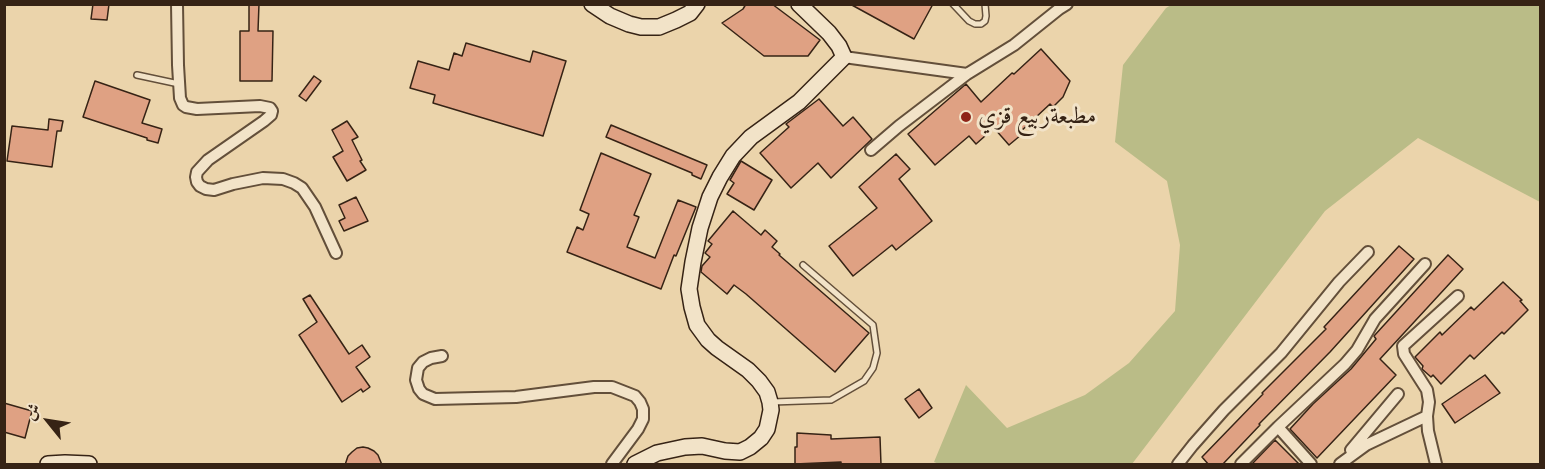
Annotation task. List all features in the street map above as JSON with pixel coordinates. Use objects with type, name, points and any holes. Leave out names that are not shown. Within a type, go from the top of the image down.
[{"type":"street","points":[[177,4],[177,65],[181,102],[186,108],[260,106],[272,110],[264,121],[208,160],[200,168],[196,177],[197,182],[206,189],[214,190],[263,178],[283,179],[294,183],[302,188],[311,201],[336,253]]},
{"type":"street","points":[[592,4],[610,16],[629,24],[659,27],[690,13],[697,4]]},
{"type":"street","points":[[799,4],[829,33],[844,57]]},
{"type":"street","points":[[871,150],[967,74],[1014,45],[1067,4]]},
{"type":"street","points":[[844,57],[967,74]]},
{"type":"street","points":[[635,465],[657,453],[685,447],[702,446],[740,452],[761,438],[766,429],[771,410],[770,402],[759,381],[708,340],[697,325],[689,289],[700,228],[720,177],[733,156],[751,138],[799,102],[844,57]]},
{"type":"street","points":[[1178,465],[1216,419],[1281,353],[1339,282],[1368,252]]},
{"type":"street","points":[[1241,465],[1345,364],[1357,350],[1375,319],[1425,264]]},
{"type":"street","points":[[1436,465],[1428,431],[1427,390],[1404,354],[1403,346],[1458,296]]},
{"type":"street","points":[[442,356],[423,362],[418,368],[416,380],[423,394],[435,399],[516,397],[594,387],[612,387],[635,396],[643,409],[643,419],[612,465]]},
{"type":"street","points":[[1340,465],[1398,394]]},
{"type":"street","points":[[1340,465],[1366,445],[1427,416]]},
{"type":"street","points":[[1278,427],[1311,465]]},
{"type":"street","points":[[48,465],[65,463],[89,465]]},
{"type":"lane","points":[[953,4],[969,21],[975,24],[985,21],[985,4]]},
{"type":"lane","points":[[137,75],[179,84]]},
{"type":"lane","points":[[770,402],[831,400],[864,381],[873,368],[877,353],[873,325],[803,264]]},
{"type":"green space","points":[[1171,5],[1540,5],[1540,202],[1418,138],[1325,211],[1132,464],[939,464],[934,462],[966,385],[1007,428],[1085,395],[1129,363],[1175,311],[1180,245],[1167,181],[1115,142],[1123,65],[1166,8]]},
{"type":"building","points":[[93,4],[109,4],[107,20],[91,19]]},
{"type":"building","points":[[249,4],[259,4],[258,31],[273,31],[272,81],[240,81],[240,31],[249,31]]},
{"type":"building","points":[[746,4],[772,4],[820,40],[808,56],[764,56],[722,23],[743,9]]},
{"type":"building","points":[[850,4],[933,4],[914,39]]},
{"type":"building","points":[[466,43],[530,62],[533,51],[566,61],[543,136],[433,103],[435,95],[410,88],[418,61],[449,70],[454,53],[462,56]]},
{"type":"building","points":[[1041,49],[1070,81],[1063,97],[1053,107],[1050,104],[1009,145],[994,128],[976,144],[969,136],[935,165],[908,134],[966,84],[981,102]]},
{"type":"building","points":[[314,76],[321,81],[306,101],[299,96]]},
{"type":"building","points":[[95,81],[150,100],[142,123],[162,129],[158,143],[83,117]]},
{"type":"building","points":[[819,99],[843,126],[853,117],[872,139],[831,178],[818,163],[791,188],[760,153],[789,127],[786,124]]},
{"type":"building","points":[[49,119],[63,121],[61,131],[57,131],[52,167],[7,161],[12,126],[48,130]]},
{"type":"building","points":[[347,121],[358,137],[352,140],[366,170],[347,181],[333,157],[343,151],[332,130]]},
{"type":"building","points":[[611,125],[707,165],[701,179],[692,173],[606,137]]},
{"type":"building","points":[[601,153],[651,174],[634,215],[639,217],[627,247],[655,258],[678,200],[696,207],[661,289],[567,252],[577,227],[583,230],[589,214],[580,210]]},
{"type":"building","points":[[896,154],[910,169],[899,179],[932,221],[896,250],[892,245],[853,276],[829,246],[877,208],[859,187]]},
{"type":"building","points":[[741,161],[772,180],[754,210],[727,194],[734,183],[730,180]]},
{"type":"building","points":[[356,197],[368,221],[344,231],[339,221],[345,218],[339,205]]},
{"type":"building","points":[[733,211],[761,235],[765,230],[777,241],[772,247],[779,255],[869,333],[835,372],[734,285],[727,294],[701,272],[702,266],[710,257],[705,253],[712,244],[708,241]]},
{"type":"building","points":[[1399,246],[1414,259],[1330,352],[1222,465],[1209,465],[1202,457],[1326,329],[1324,327]]},
{"type":"building","points":[[1448,255],[1463,269],[1380,359],[1396,375],[1317,458],[1290,429],[1351,369],[1376,339],[1374,336]]},
{"type":"building","points":[[1503,282],[1522,300],[1520,301],[1528,310],[1474,359],[1470,355],[1441,384],[1433,375],[1431,377],[1422,369],[1423,366],[1415,357],[1440,332],[1442,335],[1471,307],[1474,310]]},
{"type":"building","points":[[310,295],[349,354],[362,345],[370,357],[356,367],[370,387],[363,392],[361,389],[342,402],[299,335],[317,322],[303,299]]},
{"type":"building","points":[[1485,375],[1500,393],[1455,423],[1442,404]]},
{"type":"building","points":[[919,389],[932,408],[919,418],[905,399]]},
{"type":"building","points":[[4,403],[32,411],[25,438],[4,432]]},
{"type":"building","points":[[797,433],[831,435],[831,439],[880,437],[881,465],[841,465],[841,462],[795,464]]},
{"type":"building","points":[[1275,440],[1300,465],[1251,465]]},
{"type":"building","points":[[363,447],[374,451],[382,465],[345,465],[352,452]]},
{"type":"place","name":"مطبعةربيع قزي","points":[[966,117]]}]
